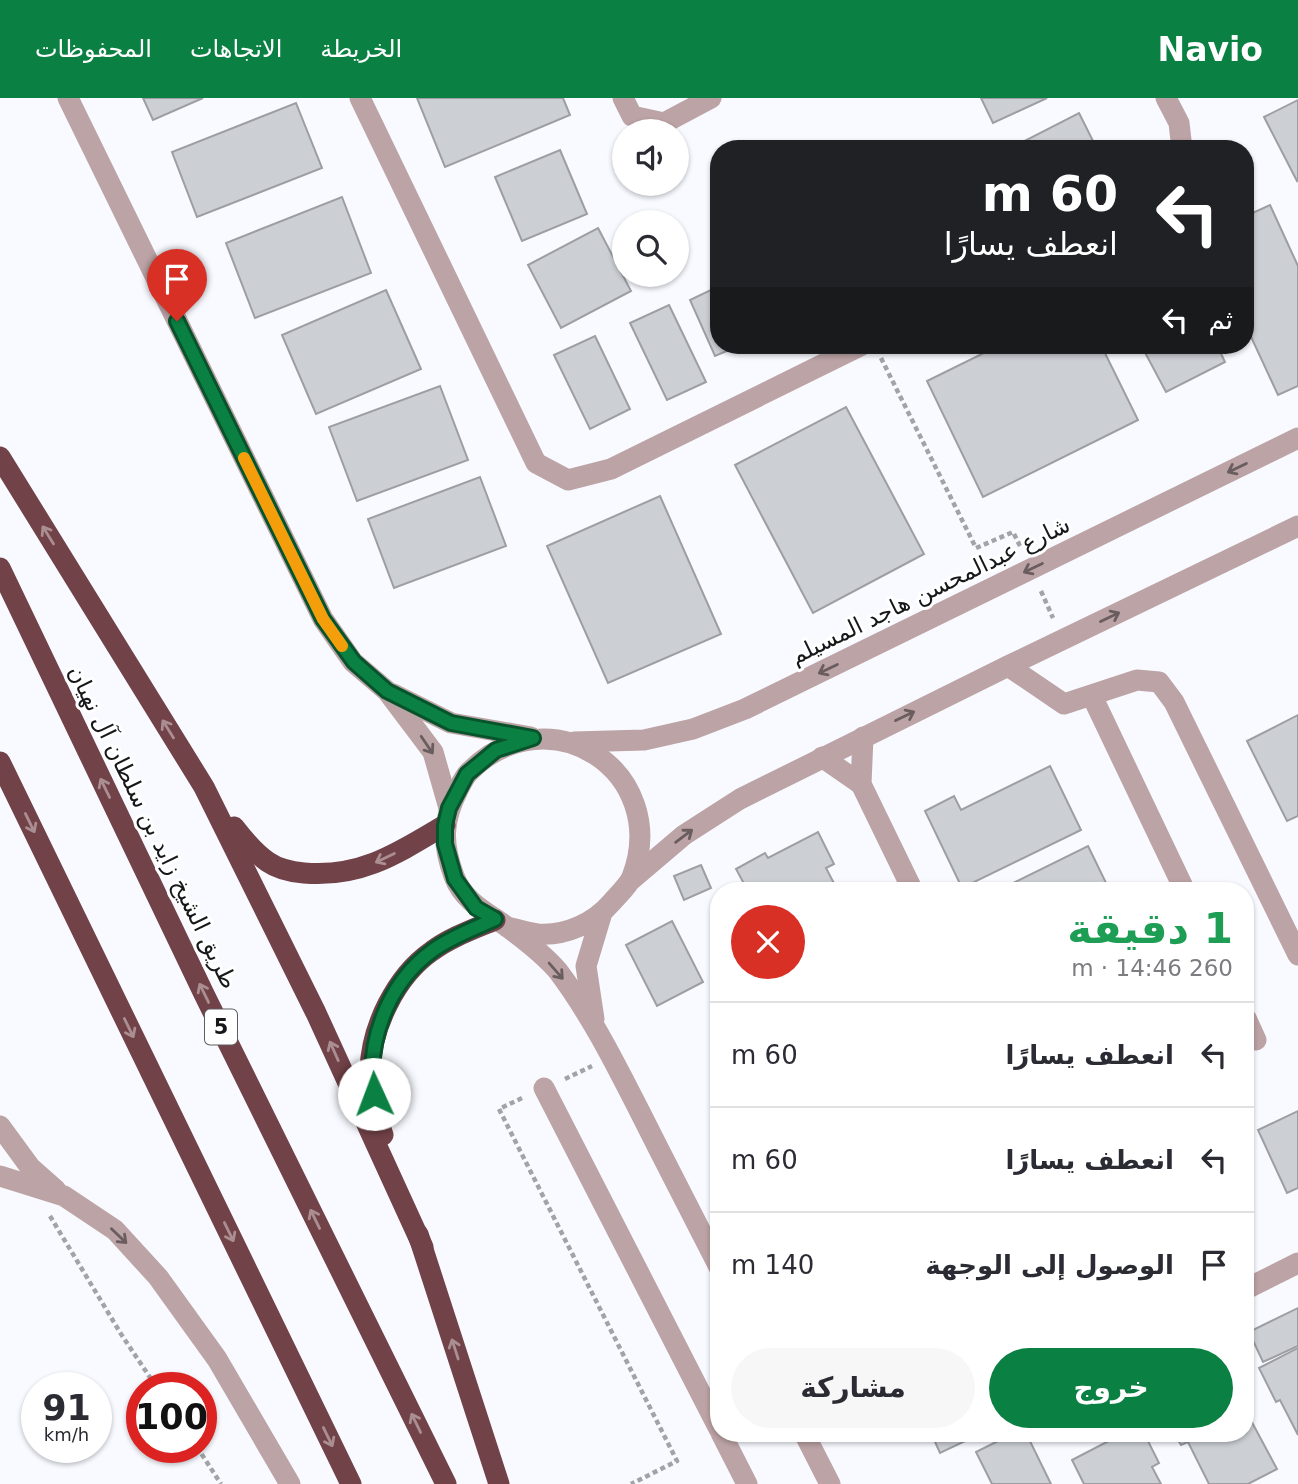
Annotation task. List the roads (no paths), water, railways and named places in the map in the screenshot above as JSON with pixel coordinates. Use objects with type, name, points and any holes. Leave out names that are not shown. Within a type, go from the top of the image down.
[{"type":"highway","points":[[0,457],[204,787],[246,843],[270,864],[294,873],[344,873],[374,863],[447,817]]},
{"type":"highway","name":"طريق الشيخ زايد بن سلطان آل نهيان","points":[[0,568],[204,994],[446,1484]]},
{"type":"highway","points":[[0,762],[351,1484]]},
{"type":"highway","points":[[204,787],[316,1013],[423,1247]]},
{"type":"highway","points":[[499,1484],[423,1247],[377,1117],[370,1072],[377,1033],[390,1001],[408,973],[432,951],[501,923]]},
{"type":"street","points":[[68,98],[323,619],[354,662],[387,691],[433,752],[447,817],[445,844],[455,879],[476,908],[501,923],[556,968],[595,1025],[710,1250]]},
{"type":"street","points":[[360,98],[536,463],[568,480],[611,469],[844,354]]},
{"type":"street","points":[[623,98],[632,116],[664,123],[711,98]]},
{"type":"street","points":[[1166,98],[1179,123],[1181,140]]},
{"type":"street","name":"شارع عبدالمحسن هاجد المسيلم","points":[[571,742],[644,740],[693,729],[745,709],[1298,438]]},
{"type":"street","points":[[595,1025],[586,966],[601,916],[631,880],[684,835],[740,799],[821,757],[1298,526]]},
{"type":"street","points":[[1008,666],[1063,704],[1137,680],[1159,682],[1174,702],[1298,955]]},
{"type":"street","points":[[387,691],[451,723],[571,742],[606,760],[632,795],[641,838],[631,880]]},
{"type":"street","points":[[1092,696],[1181,882]]},
{"type":"street","points":[[863,737],[861,785],[909,882]]},
{"type":"street","points":[[447,817],[467,774],[496,750],[533,738]]},
{"type":"street","points":[[821,757],[861,785]]},
{"type":"street","points":[[501,923],[539,934],[572,930],[601,916]]},
{"type":"street","points":[[1254,1036],[1256,1040]]},
{"type":"street","points":[[544,1088],[710,1412]]},
{"type":"street","points":[[0,1126],[30,1167],[64,1196],[115,1230],[158,1277],[217,1359],[290,1484]]},
{"type":"street","points":[[0,1176],[64,1196]]},
{"type":"street","points":[[1254,1285],[1298,1263]]},
{"type":"street","points":[[726,1442],[747,1484]]},
{"type":"street","points":[[809,1442],[830,1484]]}]
